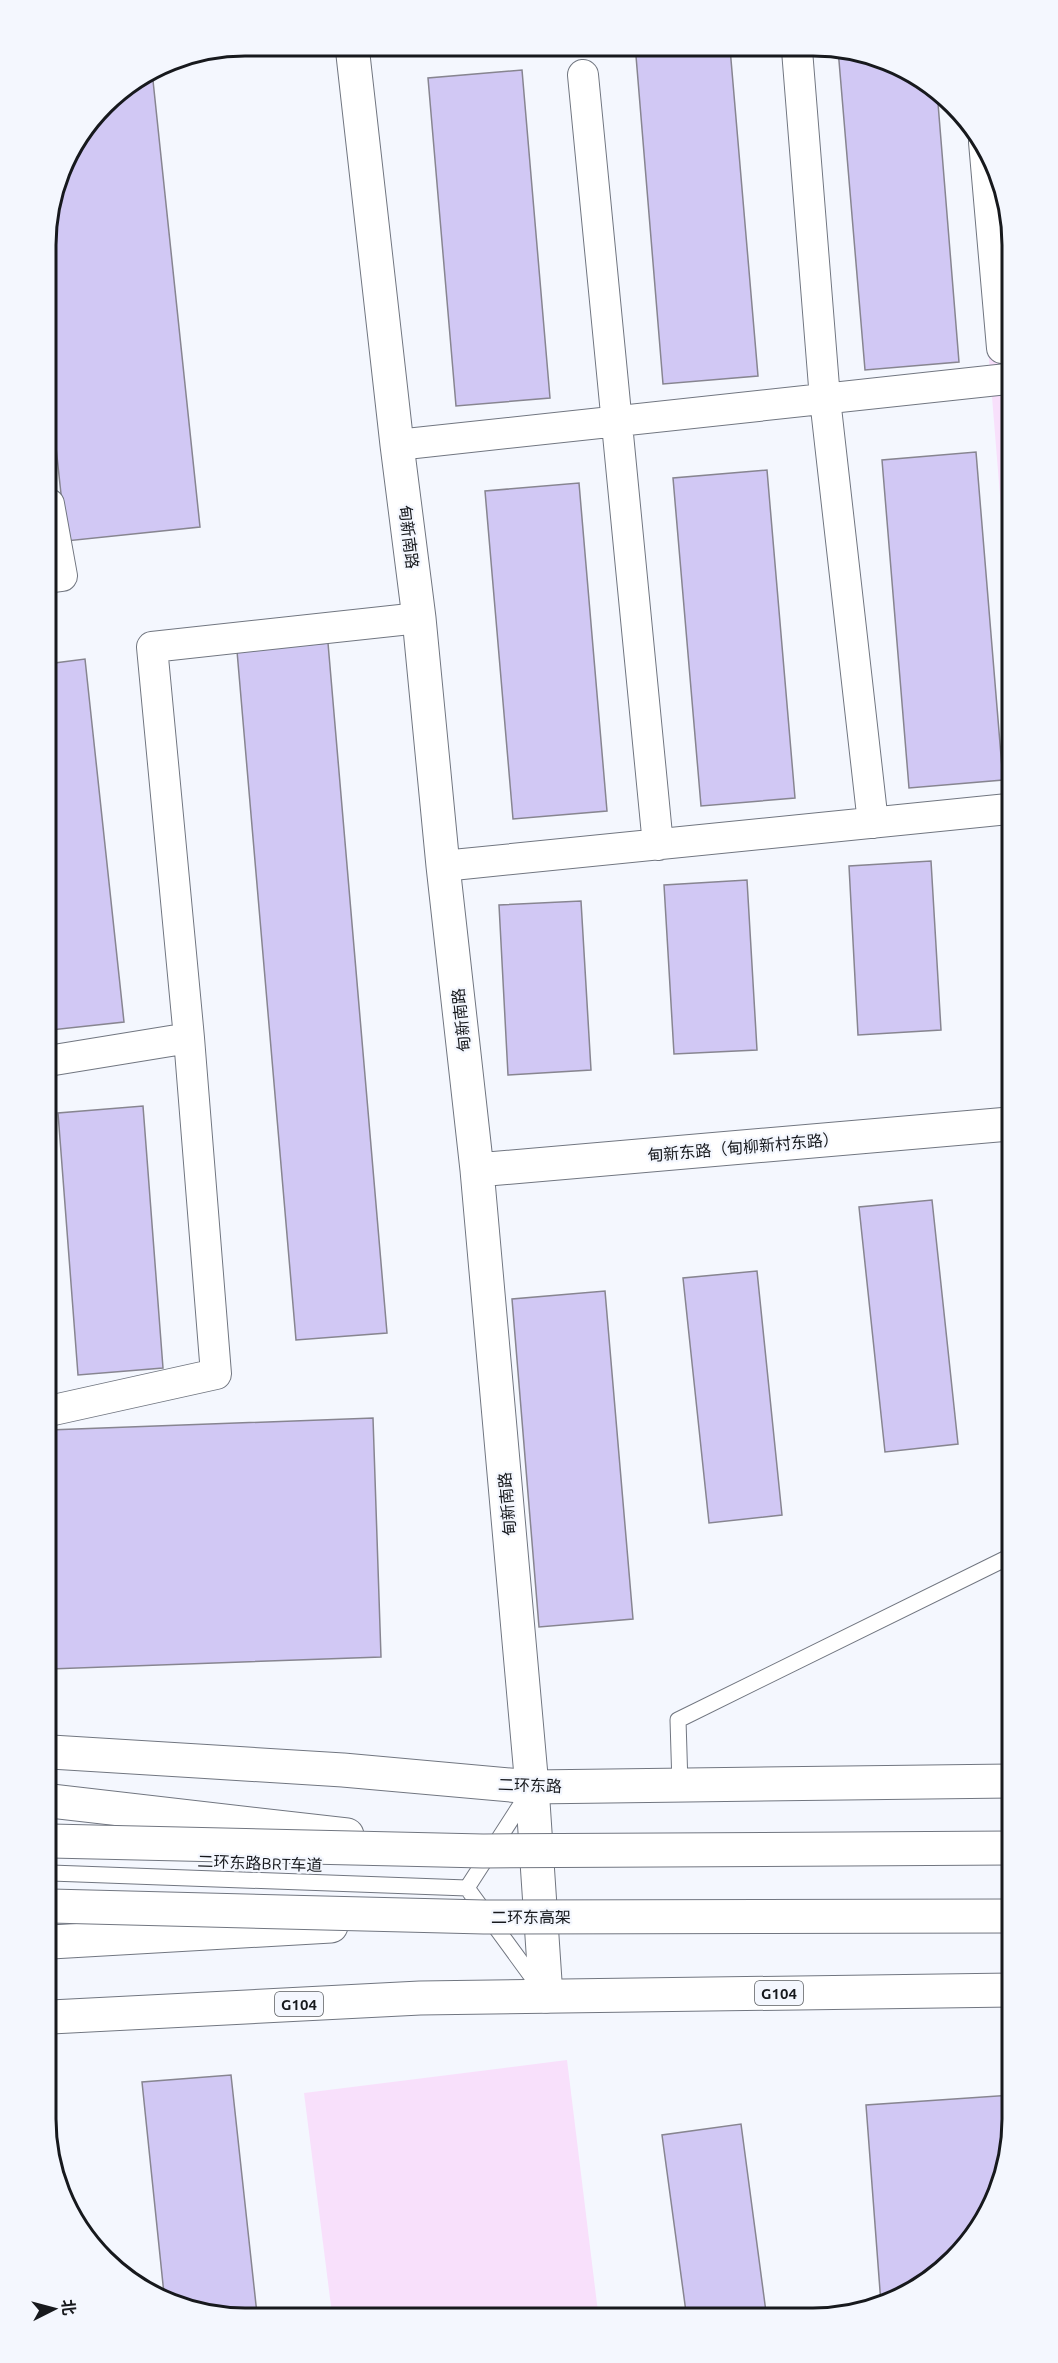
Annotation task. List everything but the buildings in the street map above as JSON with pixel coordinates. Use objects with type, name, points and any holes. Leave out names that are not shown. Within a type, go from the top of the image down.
[{"type":"main road","name":"甸新南路","points":[[353,56],[419,618],[443,866],[477,1170],[532,1787],[546,1996]]},
{"type":"main road","name":"甸新东路（甸柳新村东路）","points":[[477,1170],[1002,1125]]},
{"type":"main road","name":"二环东路","points":[[55,1752],[344,1770],[532,1787],[1002,1782]]},
{"type":"main road","points":[[55,1801],[483,1851]]},
{"type":"main road","points":[[55,1841],[483,1851],[1002,1848]]},
{"type":"main road","name":"二环东高架","points":[[55,1906],[484,1917],[1002,1916]]},
{"type":"main road","points":[[55,1942],[484,1917]]},
{"type":"main road","name":"G104","points":[[55,2017],[420,1998],[1002,1990]]},
{"type":"street","points":[[797,56],[825,399],[873,823]]},
{"type":"street","points":[[582,75],[658,845]]},
{"type":"street","points":[[986,169],[1002,348]]},
{"type":"street","points":[[397,445],[1002,380]]},
{"type":"street","points":[[56,542],[62,576],[56,577]]},
{"type":"street","points":[[55,1410],[216,1374],[189,1038],[152,647],[419,618]]},
{"type":"street","points":[[443,866],[1002,810]]},
{"type":"street","points":[[56,1060],[189,1038]]},
{"type":"lane","points":[[680,1785],[678,1720],[1002,1560]]},
{"type":"lane","points":[[532,1787],[467,1888],[546,1996]]},
{"type":"lane","name":"二环东路BRT车道","points":[[55,1873],[467,1888]]},
{"type":"shaded area","points":[[971,142],[988,172],[1001,220],[1002,520]]},
{"type":"shaded area","points":[[567,2060],[598,2308],[331,2308],[304,2093]]}]
